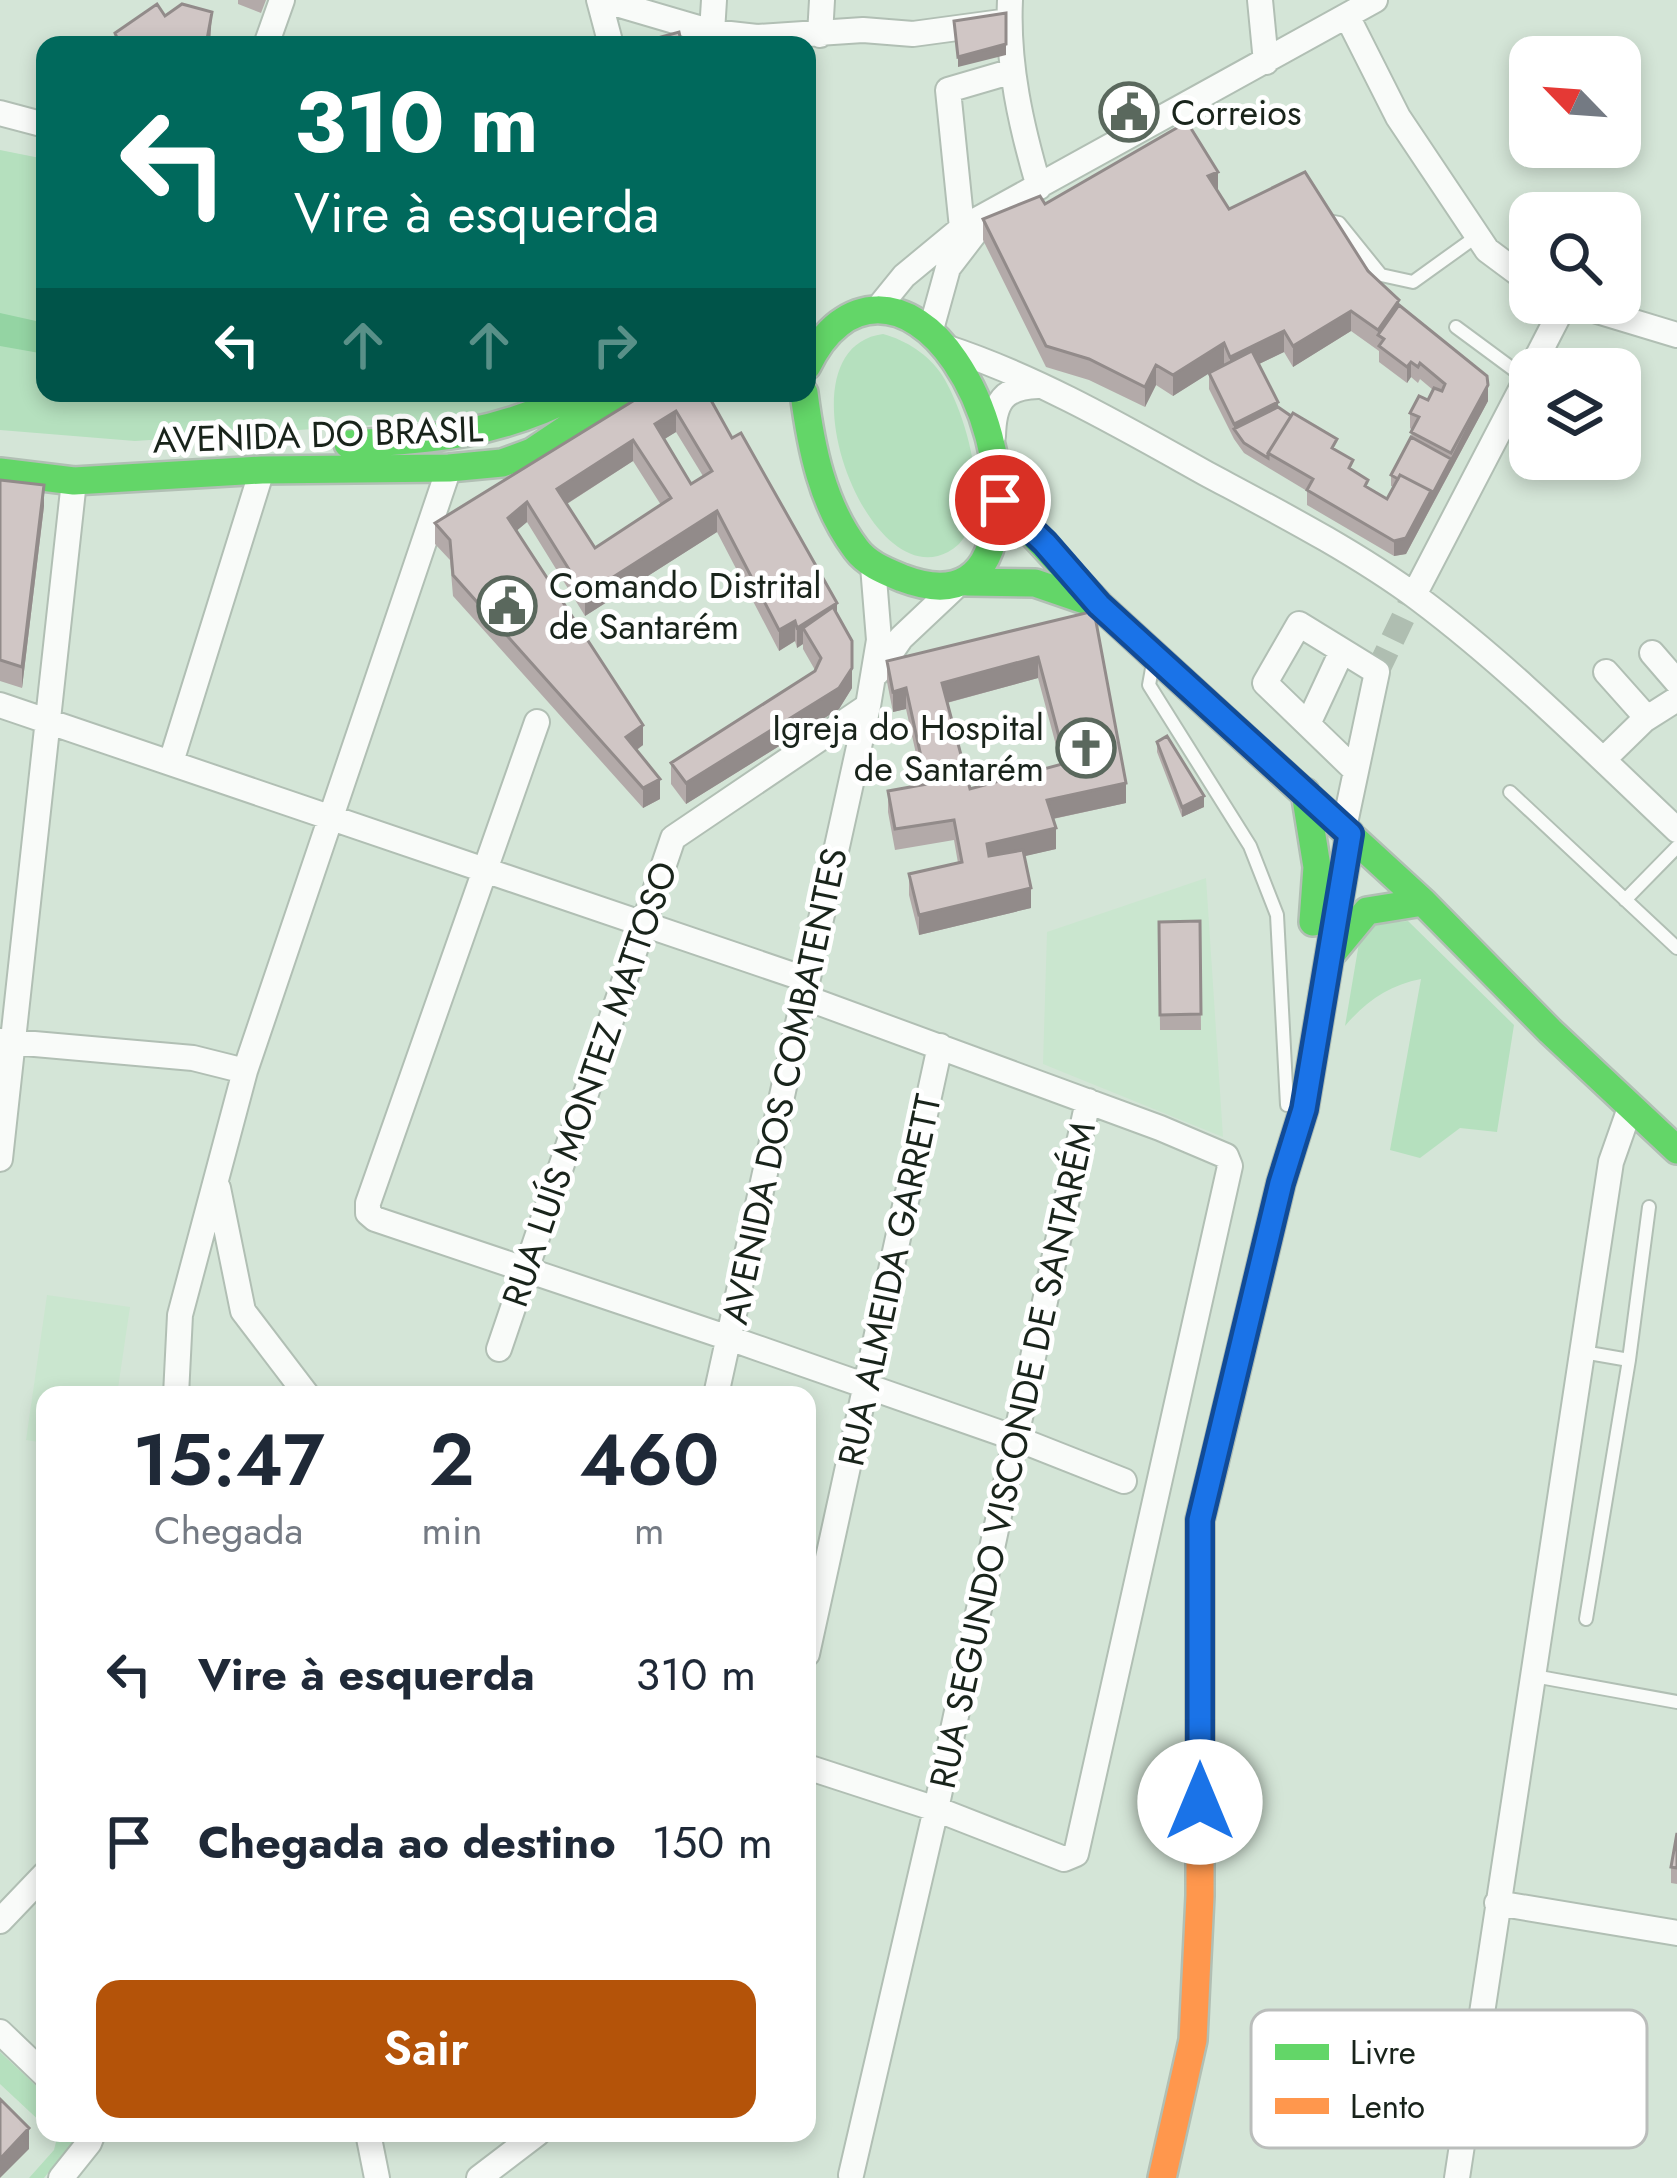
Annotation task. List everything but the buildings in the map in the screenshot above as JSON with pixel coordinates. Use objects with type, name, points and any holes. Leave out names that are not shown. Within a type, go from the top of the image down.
[{"type":"main road","points":[[816,344],[834,312],[878,308],[937,340],[970,389],[993,456],[1000,500],[985,564],[961,585]]},
{"type":"main road","name":"AVENIDA DO BRASIL","points":[[0,449],[48,455],[117,454],[453,439],[534,418],[563,402]]},
{"type":"main road","name":"AVENIDA DO BRASIL","points":[[0,472],[74,481],[502,463],[532,452],[607,402]]},
{"type":"main road","points":[[805,402],[826,497],[857,551],[873,566],[916,584],[1035,583],[1099,605]]},
{"type":"main road","points":[[1000,500],[1099,605],[1423,902],[1677,1150]]},
{"type":"main road","points":[[1281,1183],[1317,888],[1316,847],[1305,792]]},
{"type":"main road","points":[[1162,2178],[1193,2040],[1200,1896],[1200,1520],[1281,1183],[1304,1109],[1347,831]]},
{"type":"main road","points":[[1331,956],[1367,911],[1423,902]]},
{"type":"street","points":[[269,36],[282,0]]},
{"type":"street","points":[[609,36],[601,0],[742,36]]},
{"type":"street","points":[[712,32],[713,0]]},
{"type":"street","points":[[820,34],[822,0]]},
{"type":"street","points":[[1260,0],[1266,62]]},
{"type":"street","points":[[878,308],[904,276],[962,229],[1376,0]]},
{"type":"street","points":[[788,36],[863,30],[914,34],[1009,10],[1013,70],[1039,187]]},
{"type":"street","points":[[1348,18],[1398,117],[1487,250],[1509,266]]},
{"type":"street","points":[[962,229],[948,90],[1013,70]]},
{"type":"street","points":[[0,113],[36,122]]},
{"type":"street","points":[[991,214],[948,268],[937,340],[1038,386],[1275,511],[1414,595],[1479,646],[1677,830]]},
{"type":"street","points":[[1641,324],[1677,334]]},
{"type":"street","points":[[993,456],[993,419],[1000,403],[1015,387],[1038,386]]},
{"type":"street","points":[[1414,595],[1509,412]]},
{"type":"street","points":[[176,1386],[180,1316],[245,1071],[448,468]]},
{"type":"street","points":[[171,762],[262,470]]},
{"type":"street","points":[[0,1159],[6,1042],[74,481]]},
{"type":"street","name":"AVENIDA DOS COMBATENTES","points":[[718,1386],[868,706],[879,640],[873,566]]},
{"type":"street","points":[[872,680],[901,638],[961,585]]},
{"type":"street","points":[[1347,831],[1377,673],[1299,624],[1265,683],[1355,770]]},
{"type":"street","points":[[1308,724],[1342,651]]},
{"type":"street","points":[[1652,653],[1677,682]]},
{"type":"street","points":[[1604,759],[1666,713],[1606,672]]},
{"type":"street","points":[[0,705],[643,922],[940,1046],[1228,1158],[1229,1171],[1153,1493],[1076,1854],[1064,1858],[816,1770]]},
{"type":"street","name":"RUA LUÍS MONTEZ MATTOSO","points":[[499,1349],[673,838],[868,706]]},
{"type":"street","points":[[537,722],[368,1214],[1015,1438],[1124,1481]]},
{"type":"street","points":[[6,1042],[193,1058],[245,1071]]},
{"type":"street","name":"RUA ALMEIDA GARRETT","points":[[816,1614],[940,1046]]},
{"type":"street","name":"RUA SEGUNDO VISCONDE DE SANTARÉM","points":[[851,2175],[936,1809],[1088,1101]]},
{"type":"street","points":[[1482,2010],[1611,1162],[1630,1108]]},
{"type":"street","points":[[216,1174],[243,1311],[300,1386]]},
{"type":"street","points":[[0,1921],[36,1883]]},
{"type":"street","points":[[1497,1904],[1677,1933]]},
{"type":"street","points":[[0,2032],[36,2066]]},
{"type":"street","points":[[61,2178],[89,2142]]},
{"type":"street","points":[[370,2142],[377,2178]]},
{"type":"street","points":[[479,2178],[526,2142]]},
{"type":"street","points":[[1457,2178],[1461,2148]]},
{"type":"lane","points":[[1322,220],[1339,223],[1381,275],[1413,281],[1478,235]]},
{"type":"lane","points":[[1456,327],[1509,360]]},
{"type":"lane","points":[[1154,656],[1149,685],[1250,847],[1277,915],[1287,1105]]},
{"type":"lane","points":[[1510,792],[1677,948]]},
{"type":"lane","points":[[1625,900],[1677,847]]},
{"type":"lane","points":[[1586,1619],[1649,1207]]},
{"type":"lane","points":[[1582,1352],[1629,1360]]},
{"type":"lane","points":[[1533,1676],[1677,1702]]},
{"type":"shaded area","points":[[0,150],[36,157],[36,402],[535,402],[506,416],[135,441],[0,430]]},
{"type":"shaded area","points":[[0,313],[36,321],[36,352],[0,346]]},
{"type":"shaded area","points":[[883,334],[916,349],[937,368],[952,393],[969,441],[976,494],[973,518],[964,538],[948,552],[917,556],[888,538],[863,506],[844,465],[835,421],[836,380],[852,349]]},
{"type":"shaded area","points":[[1206,878],[1223,1137],[1043,1064],[1047,932]]},
{"type":"shaded area","points":[[1408,921],[1514,1025],[1497,1132],[1460,1128],[1420,1158],[1390,1150],[1421,979],[1379,995],[1345,1026],[1359,943],[1371,924]]},
{"type":"shaded area","points":[[47,1295],[130,1307],[118,1386],[36,1386],[36,1442],[26,1440]]},
{"type":"shaded area","points":[[0,2052],[36,2086],[36,2118],[0,2084]]},
{"type":"shaded area","points":[[56,2142],[73,2142],[44,2178],[29,2178]]},
{"type":"tunnel","points":[[1377,672],[1414,595]]},
{"type":"traffic: fast","points":[[806,402],[826,494],[860,554],[883,570],[922,584],[954,584],[978,570],[987,556],[996,519],[994,457],[975,397],[955,361],[918,323],[878,310],[858,313],[839,324],[816,351]]},
{"type":"traffic: fast","points":[[348,444],[466,432],[522,418],[560,402]]},
{"type":"traffic: fast","points":[[0,472],[74,481],[502,463],[532,452],[607,402]]},
{"type":"traffic: fast","points":[[1000,499],[1099,605],[1423,902],[1677,1150]]},
{"type":"traffic: fast","points":[[968,582],[1035,583],[1099,605]]},
{"type":"traffic: fast","points":[[1305,792],[1317,867],[1313,922]]},
{"type":"traffic: fast","points":[[1214,1463],[1281,1183],[1304,1109],[1350,834]]},
{"type":"traffic: fast","points":[[1334,951],[1367,911],[1423,902]]},
{"type":"traffic: slow","points":[[1162,2178],[1193,2040],[1200,1896],[1200,1520],[1214,1463]]},
{"type":"place","name":"Correios","points":[[1129,112]]},
{"type":"place","name":"Comando Distrital de Santarém","points":[[507,606]]},
{"type":"place","name":"Igreja do Hospital de Santarém","points":[[1086,748]]},
{"type":"route","points":[[1000,500],[1099,605],[1350,834],[1304,1109],[1281,1183],[1200,1520],[1200,1802]]}]
